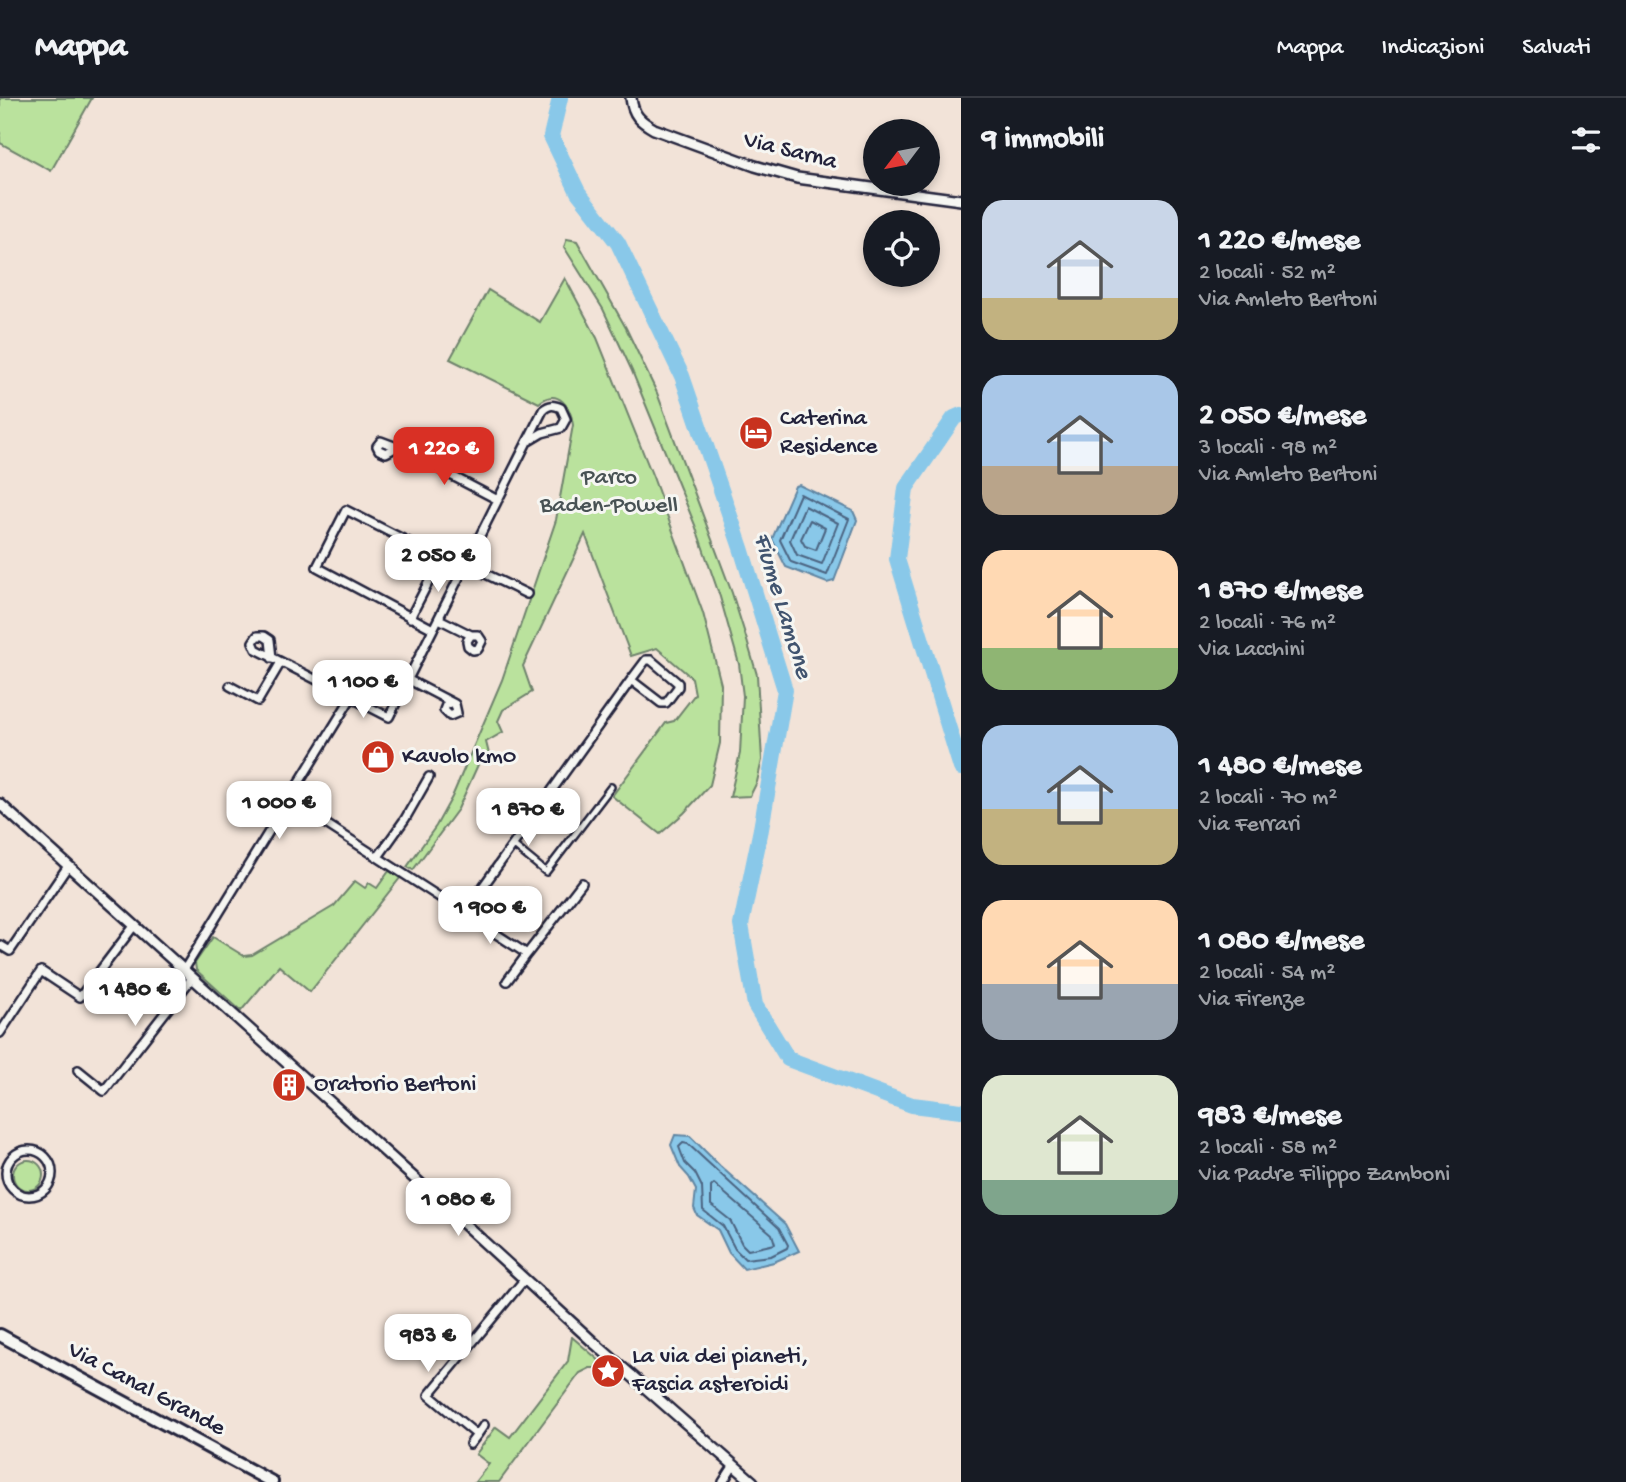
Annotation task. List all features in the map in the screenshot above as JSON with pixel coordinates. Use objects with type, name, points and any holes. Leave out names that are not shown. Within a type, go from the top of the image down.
[{"type":"main road","name":"Via Canal Grande","points":[[0,1335],[272,1482]]},
{"type":"street","name":"Via Sarna","points":[[631,98],[635,114],[654,129],[768,171],[820,182],[961,200]]},
{"type":"street","points":[[272,658],[389,717],[543,410],[554,405],[561,408],[566,419],[561,428],[542,433],[527,442]]},
{"type":"street","points":[[397,447],[498,499]]},
{"type":"street","points":[[433,629],[317,567],[346,510],[441,558],[527,594]]},
{"type":"street","points":[[411,618],[441,558]]},
{"type":"street","points":[[439,619],[471,635]]},
{"type":"street","points":[[464,913],[631,680],[646,660],[651,660],[678,682],[678,687],[666,703],[661,703],[631,680]]},
{"type":"street","points":[[230,686],[258,701],[281,662]]},
{"type":"street","points":[[409,680],[451,703]]},
{"type":"street","points":[[184,970],[351,698]]},
{"type":"street","points":[[378,857],[405,819],[429,777]]},
{"type":"street","points":[[513,845],[546,872],[611,787]]},
{"type":"street","points":[[289,800],[527,954]]},
{"type":"street","points":[[0,804],[524,1280],[753,1482]]},
{"type":"street","points":[[0,945],[9,951],[68,866]]},
{"type":"street","points":[[507,981],[582,883]]},
{"type":"street","points":[[0,1033],[41,971],[80,997],[134,926]]},
{"type":"street","points":[[78,1070],[104,1091],[192,978]]},
{"type":"street","points":[[26,1150],[34,1150],[47,1158],[52,1171],[48,1187],[35,1196],[19,1195],[3,1177],[13,1156],[26,1150]]},
{"type":"street","points":[[477,1435],[429,1395],[524,1280]]},
{"type":"street","points":[[470,1444],[484,1425]]},
{"type":"street","points":[[723,1482],[734,1465]]},
{"type":"green space","points":[[0,98],[92,98],[51,171],[0,143]]},
{"type":"green space","points":[[567,239],[577,241],[626,328],[657,393],[732,593],[757,675],[762,760],[757,782],[750,796],[730,797],[740,753],[743,696],[739,664],[720,597],[695,525],[632,371],[603,309],[564,247]]},
{"type":"green space","name":"Parco Baden-Powell","points":[[565,278],[597,338],[653,477],[703,613],[721,684],[720,743],[710,785],[660,834],[612,796],[666,723],[674,721],[695,694],[692,678],[657,648],[631,656],[585,534],[523,666],[532,692],[503,710],[498,721],[503,732],[486,742],[489,754],[481,758],[458,809],[413,870],[407,867],[436,826],[452,797],[502,680],[556,520],[573,425],[570,412],[558,398],[552,397],[539,403],[450,359],[488,290],[540,322]]},
{"type":"green space","points":[[389,871],[400,878],[310,992],[279,966],[241,1011],[196,970],[195,963],[213,937],[244,956],[252,955],[334,906],[355,881],[365,888],[369,883],[377,888]]},
{"type":"green space","points":[[28,1160],[38,1165],[43,1175],[38,1185],[28,1190],[18,1185],[13,1175],[18,1165]]},
{"type":"green space","points":[[572,1337],[608,1368],[590,1368],[580,1373],[499,1482],[475,1482],[489,1464],[476,1454],[496,1427],[510,1437],[568,1361]]},
{"type":"water","points":[[799,485],[853,511],[857,520],[834,581],[827,583],[786,567],[772,539],[795,486]]},
{"type":"water","points":[[675,1135],[690,1136],[785,1224],[799,1251],[774,1262],[744,1269],[729,1253],[718,1230],[697,1215],[694,1208],[696,1190],[680,1167],[671,1145]]},
{"type":"waterway","name":"Fiume Lamone","points":[[560,98],[551,136],[578,192],[618,243],[682,376],[741,548],[785,690],[741,925],[755,1005],[788,1059],[912,1105],[961,1111]]},
{"type":"waterway","name":"Fiume Lamone","points":[[961,415],[954,418],[906,488],[897,559],[961,768]]},
{"type":"place","name":"Caterina Residence","points":[[756,433]]},
{"type":"place","name":"Kavolo km0","points":[[378,757]]},
{"type":"place","name":"Oratorio Bertoni","points":[[289,1085]]},
{"type":"place","name":"La via dei pianeti, Fascia asteroidi","points":[[608,1371]]}]
